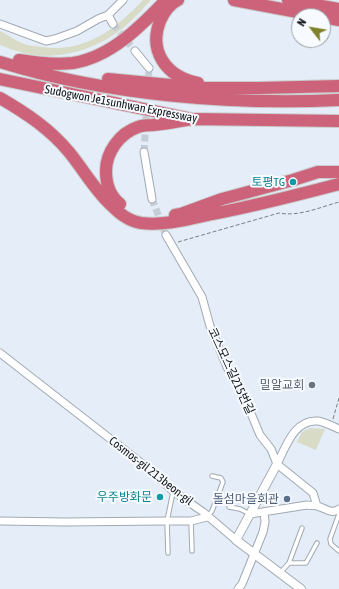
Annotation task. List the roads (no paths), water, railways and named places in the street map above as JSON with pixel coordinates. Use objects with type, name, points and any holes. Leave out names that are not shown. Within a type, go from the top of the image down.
[{"type":"highway","points":[[0,56],[41,64],[75,62],[88,58],[116,45],[132,34],[154,14],[166,0]]},
{"type":"highway","points":[[178,0],[169,7],[163,15],[157,31],[157,47],[159,55],[166,66],[175,74],[190,81],[258,88]]},
{"type":"highway","points":[[234,0],[291,11]]},
{"type":"highway","points":[[288,0],[339,9]]},
{"type":"highway","name":"Sudogwon Je1sunhwan Expressway","points":[[0,62],[72,80],[142,92],[201,98],[253,101],[336,100]]},
{"type":"highway","name":"Sudogwon Je1sunhwan Expressway","points":[[12,66],[110,79],[201,88],[336,86]]},
{"type":"highway","name":"Sudogwon Je1sunhwan Expressway","points":[[0,79],[192,119],[336,121]]},
{"type":"highway","points":[[0,98],[22,111],[50,132],[68,152],[109,204],[124,217],[139,223],[155,224],[182,221],[339,184]]},
{"type":"highway","points":[[192,119],[139,126],[127,133],[115,144],[107,160],[106,178],[115,200],[127,210],[139,216],[147,217],[161,217],[181,214],[222,199],[318,172],[339,163]]},
{"type":"highway","points":[[318,172],[339,172]]},
{"type":"street","points":[[0,24],[46,41],[77,30],[98,18],[108,15],[123,0]]},
{"type":"street","points":[[108,15],[113,24]]},
{"type":"street","points":[[135,50],[149,68]]},
{"type":"street","points":[[144,152],[152,199]]},
{"type":"street","name":"코스모스길215번길","points":[[166,235],[202,297],[210,326],[227,367],[250,411],[260,435],[271,450],[276,464],[312,492],[317,506]]},
{"type":"street","name":"Cosmos-gil 213beon-gil","points":[[0,353],[149,469],[174,491],[203,512],[207,517],[236,540],[281,572],[301,589]]},
{"type":"street","points":[[236,540],[295,430],[309,422],[317,421],[339,429]]},
{"type":"street","points":[[250,514],[303,506],[317,506],[331,512],[339,509]]},
{"type":"street","points":[[238,589],[242,584],[255,554],[265,525],[264,512]]},
{"type":"street","points":[[0,521],[167,522],[191,521],[207,517]]},
{"type":"lane","points":[[207,517],[212,511],[223,482],[221,478],[212,476]]},
{"type":"lane","points":[[168,553],[167,522],[174,491]]},
{"type":"lane","points":[[230,507],[240,509],[250,514]]},
{"type":"lane","points":[[339,514],[330,539],[331,544],[339,551]]},
{"type":"lane","points":[[191,521],[192,551]]},
{"type":"lane","points":[[281,572],[289,563],[302,528]]},
{"type":"lane","points":[[289,563],[306,563],[317,543]]},
{"type":"tunnel","points":[[113,24],[135,51]]},
{"type":"tunnel","points":[[144,152],[149,68]]},
{"type":"tunnel","points":[[152,199],[166,235]]},
{"type":"place","name":"토평TG","points":[[293,182]]},
{"type":"place","name":"밀알교회","points":[[312,385]]},
{"type":"place","name":"우주방화문","points":[[160,497]]},
{"type":"place","name":"돌섬마을회관","points":[[287,499]]}]
